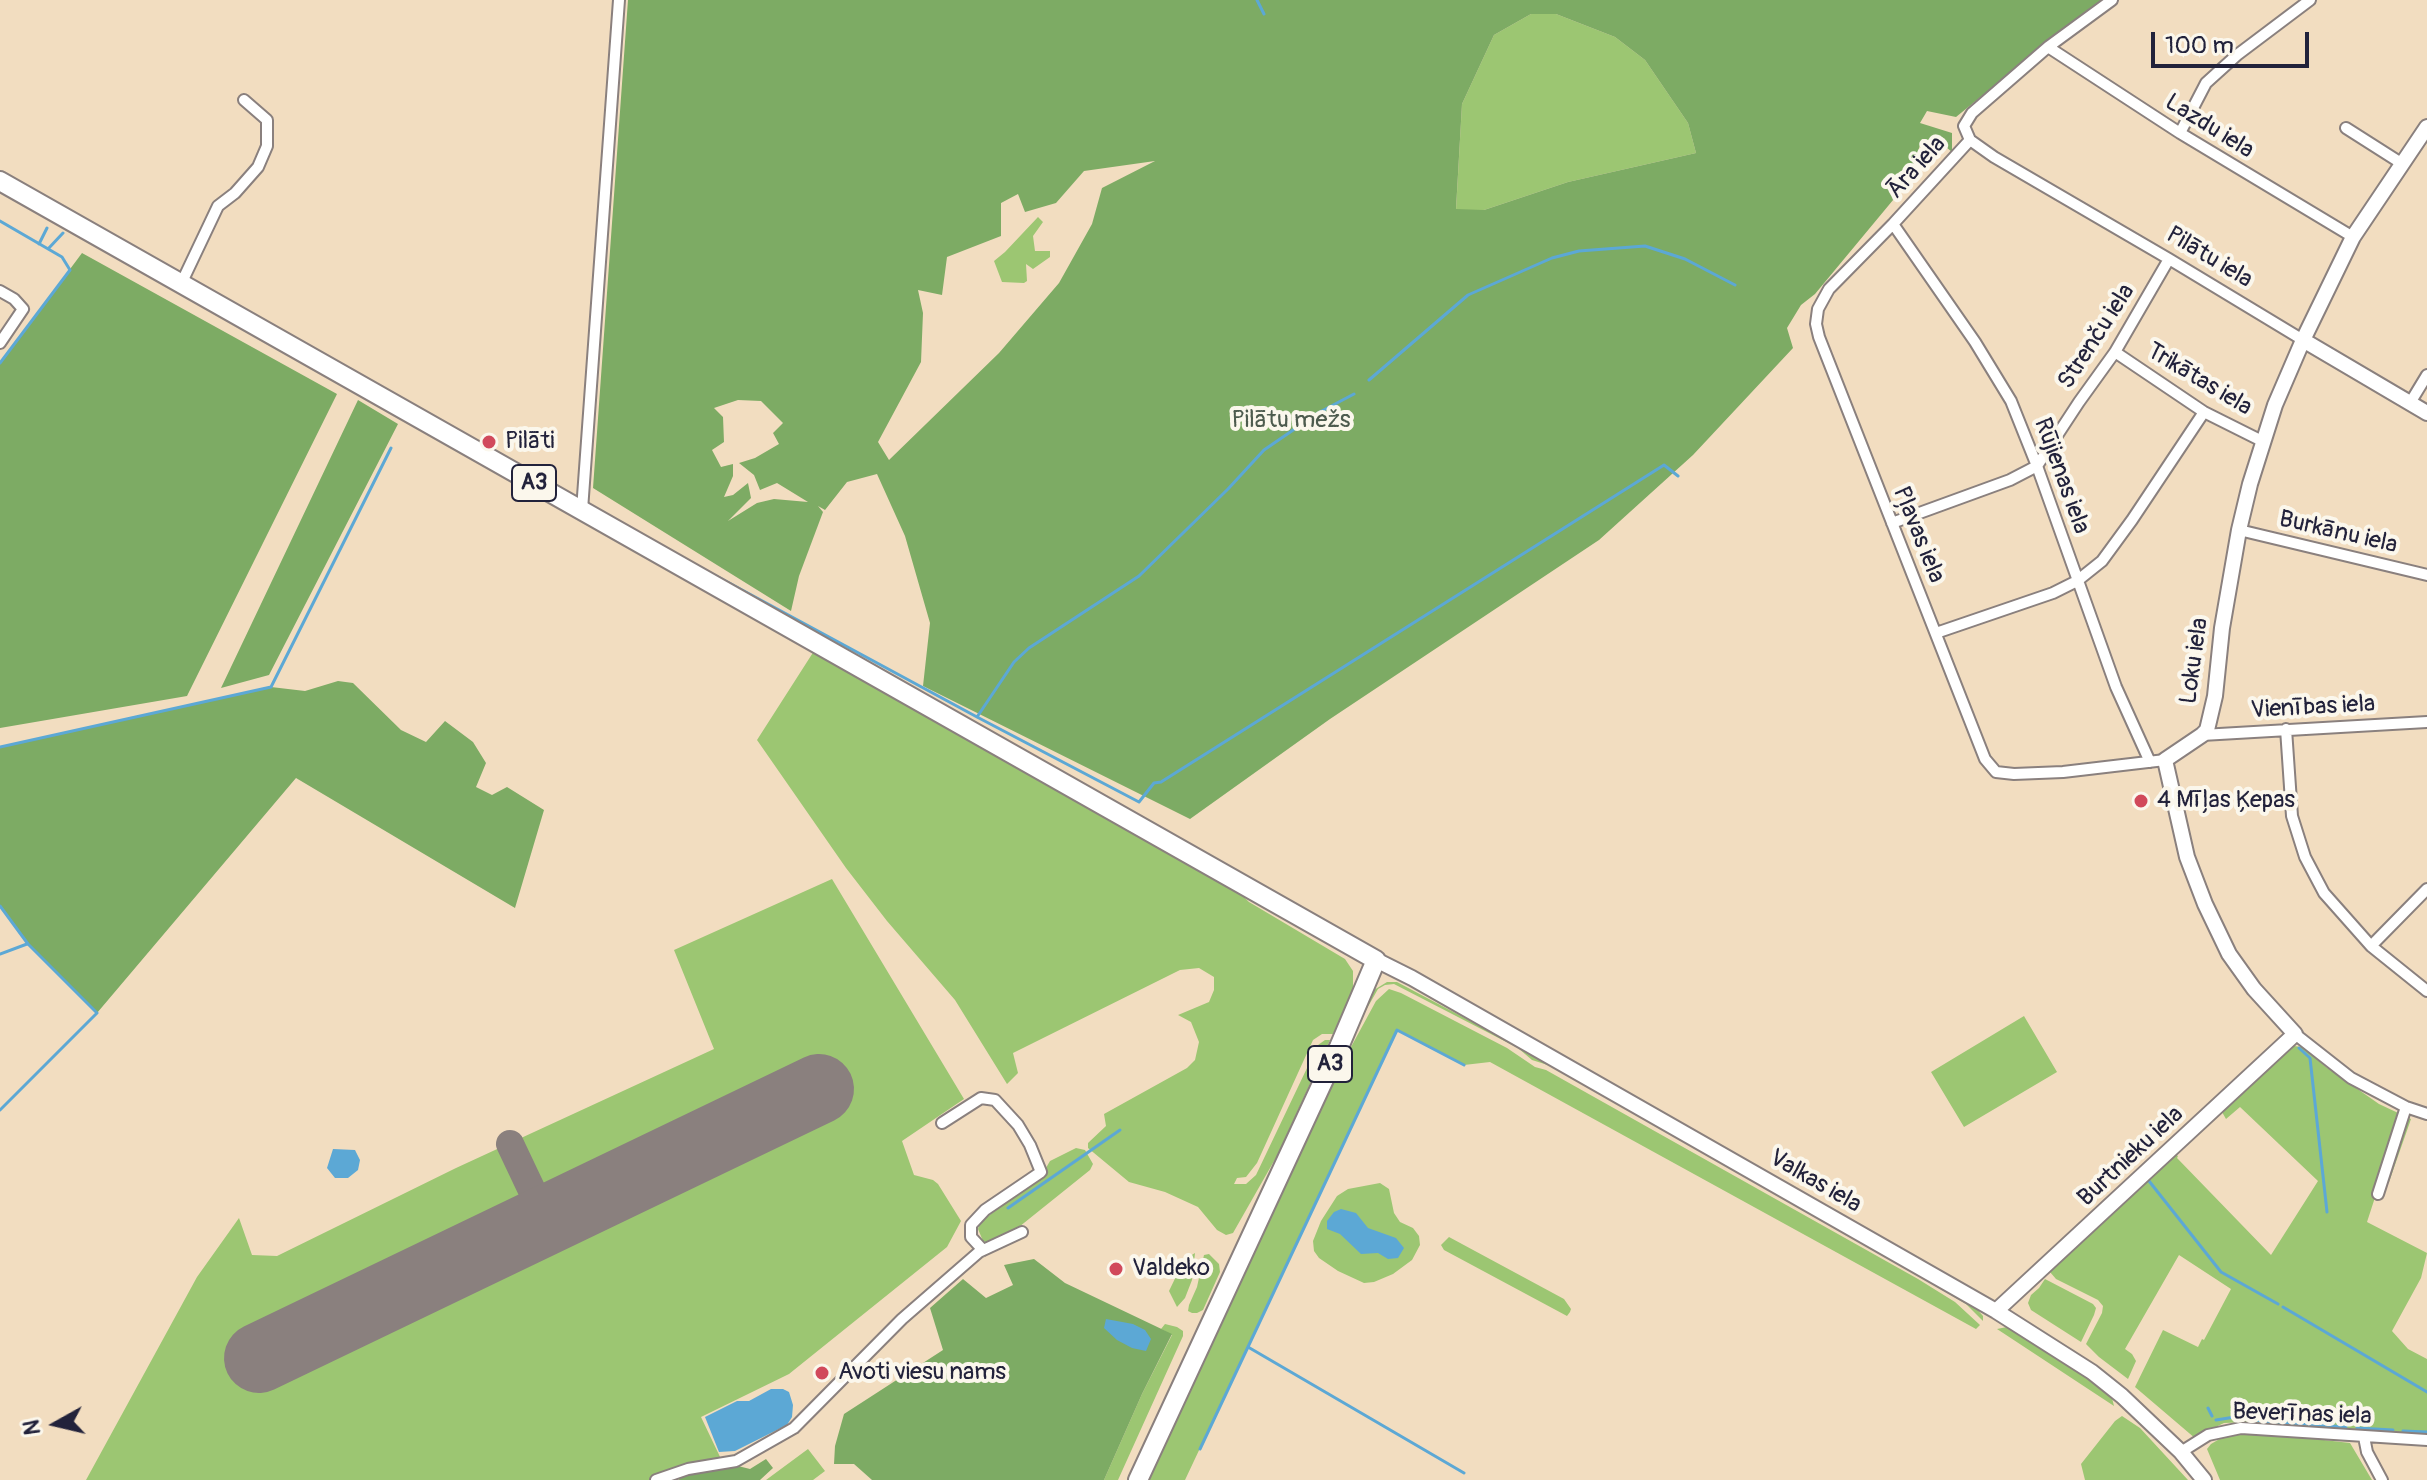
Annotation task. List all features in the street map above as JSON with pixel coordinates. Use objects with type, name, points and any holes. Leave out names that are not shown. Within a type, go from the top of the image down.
[{"type":"highway","name":"A3","points":[[0,181],[1376,960],[1339,1047],[1138,1480]]},
{"type":"street","points":[[582,510],[619,0]]},
{"type":"street","name":"Āra iela","points":[[1818,309],[1829,289],[1970,140],[1964,126],[1972,113],[2048,47],[2112,0]]},
{"type":"street","points":[[2180,133],[2206,83],[2237,55],[2310,0]]},
{"type":"street","name":"Lazdu iela","points":[[2048,47],[2180,133],[2353,237]]},
{"type":"street","points":[[181,284],[218,206],[235,193],[258,167],[267,146],[267,120],[244,100]]},
{"type":"street","name":"Loku iela","points":[[2158,761],[2207,730],[2215,696],[2222,628],[2239,530],[2262,441],[2275,405],[2353,237],[2427,127]]},
{"type":"street","points":[[2346,128],[2401,163]]},
{"type":"street","name":"Pilātu iela","points":[[1970,140],[2427,413]]},
{"type":"street","name":"Rūjienas iela","points":[[1893,224],[1975,342],[2011,401],[2116,687],[2158,761]]},
{"type":"street","name":"Strenču iela","points":[[2037,466],[2115,352],[2169,259]]},
{"type":"street","points":[[0,291],[23,309],[0,343]]},
{"type":"street","name":"Pļavas iela","points":[[1818,309],[1816,324],[1819,337],[1985,759],[1996,772],[2014,774],[2063,772],[2158,761]]},
{"type":"street","name":"Trikātas iela","points":[[2115,352],[2204,412],[2262,441]]},
{"type":"street","points":[[2410,403],[2427,375]]},
{"type":"street","points":[[1936,633],[2053,593],[2077,581],[2102,561],[2204,412]]},
{"type":"street","points":[[1892,523],[2010,480],[2037,466]]},
{"type":"street","name":"Burkānu iela","points":[[2239,530],[2427,575]]},
{"type":"street","name":"Vienības iela","points":[[2202,735],[2427,722]]},
{"type":"street","points":[[2286,729],[2292,816],[2305,857],[2324,893],[2371,946],[2427,991]]},
{"type":"street","points":[[2158,761],[2187,857],[2205,904],[2229,954],[2254,989],[2295,1034],[2351,1078],[2406,1107],[2427,1114]]},
{"type":"street","points":[[2371,946],[2427,889]]},
{"type":"street","name":"Valkas iela","points":[[1376,960],[1996,1311],[2092,1372],[2128,1401],[2181,1452],[2204,1480]]},
{"type":"street","name":"Burtnieku iela","points":[[1996,1311],[2295,1034]]},
{"type":"street","points":[[942,1123],[981,1098],[995,1100],[1018,1125],[1041,1172],[985,1210],[971,1225],[971,1237],[983,1250]]},
{"type":"street","points":[[2378,1194],[2406,1107]]},
{"type":"street","points":[[656,1480],[688,1469],[736,1461],[794,1428],[902,1319],[983,1250],[1022,1232]]},
{"type":"street","name":"Beverīnas iela","points":[[2181,1452],[2208,1435],[2241,1428],[2427,1440]]},
{"type":"street","points":[[2364,1437],[2367,1452],[2382,1480]]},
{"type":"green space","name":"Pilātu mežs","points":[[628,0],[2106,0],[1956,117],[1927,111],[1920,123],[1952,133],[1952,152],[1940,142],[1922,139],[1908,182],[1815,294],[1801,305],[1787,328],[1793,348],[1693,455],[1599,540],[1330,719],[1190,819],[923,686],[930,623],[905,536],[877,474],[847,482],[825,510],[818,506],[823,512],[799,576],[791,611],[593,488]],"holes":[[[1531,14],[1556,14],[1615,37],[1645,60],[1688,123],[1696,153],[1568,182],[1484,210],[1456,209],[1462,104],[1494,35]],[[1155,161],[1102,188],[1092,224],[1059,283],[999,353],[889,460],[878,442],[921,362],[923,313],[918,290],[942,295],[947,257],[1001,236],[1001,203],[1018,194],[1025,212],[1056,203],[1084,171]],[[738,400],[761,401],[783,423],[773,433],[779,444],[739,463],[754,475],[760,490],[777,483],[808,502],[774,499],[757,503],[728,521],[751,498],[748,483],[733,495],[724,497],[733,476],[733,464],[721,467],[712,450],[724,442],[723,417],[714,408]]]},
{"type":"green space","points":[[1531,14],[1556,14],[1615,37],[1645,60],[1688,123],[1696,153],[1568,182],[1484,210],[1456,210],[1462,104],[1494,35]]},
{"type":"green space","points":[[1038,217],[1043,222],[1033,236],[1035,251],[1050,251],[1050,257],[1033,269],[1026,264],[1027,281],[1024,283],[1002,282],[994,261]]},
{"type":"green space","points":[[82,253],[337,394],[187,696],[0,728],[0,363]]},
{"type":"green space","points":[[358,400],[398,424],[269,675],[221,688]]},
{"type":"green space","points":[[814,651],[1238,891],[1249,902],[1345,959],[1353,971],[1353,988],[1347,1005],[1333,1034],[1322,1034],[1313,1040],[1257,1163],[1246,1177],[1237,1178],[1234,1184],[1246,1184],[1256,1175],[1318,1045],[1330,1040],[1278,1154],[1233,1233],[1226,1235],[1217,1230],[1198,1207],[1165,1192],[1129,1182],[1088,1148],[1088,1143],[1106,1126],[1104,1114],[1187,1068],[1195,1060],[1199,1042],[1191,1022],[1178,1015],[1209,1002],[1214,990],[1214,977],[1199,968],[1180,970],[1013,1053],[1018,1073],[1007,1084],[955,1000],[846,868],[757,740]]},
{"type":"green space","points":[[338,681],[353,683],[401,730],[426,742],[445,721],[473,742],[486,763],[476,787],[492,795],[507,787],[544,810],[515,908],[296,778],[97,1013],[28,944],[0,906],[0,747],[271,687],[305,691]]},
{"type":"green space","points":[[832,879],[964,1099],[902,1141],[914,1175],[938,1184],[961,1221],[947,1247],[789,1374],[701,1417],[722,1461],[667,1470],[650,1480],[86,1480],[197,1277],[239,1218],[252,1255],[277,1256],[456,1168],[714,1049],[674,950]]},
{"type":"green space","points":[[1387,982],[1397,982],[1525,1050],[1863,1241],[1976,1308],[1983,1321],[1966,1304],[1862,1242],[1554,1067],[1532,1060],[1518,1048],[1394,984],[1378,989],[1357,1026],[1374,990]]},
{"type":"green space","points":[[1389,989],[1507,1048],[1535,1067],[1546,1070],[1918,1279],[1955,1302],[1980,1325],[1976,1329],[1490,1062],[1464,1065],[1397,1030],[1185,1480],[1147,1480],[1346,1050],[1351,1047],[1376,1001]]},
{"type":"green space","points":[[2024,1016],[2057,1072],[1964,1127],[1931,1072]]},
{"type":"green space","points":[[2294,1046],[2302,1047],[2379,1104],[2411,1119],[2389,1182],[2381,1179],[2367,1222],[2427,1253],[2421,1278],[2392,1331],[2408,1349],[2427,1359],[2427,1435],[2249,1422],[2224,1423],[2196,1439],[2135,1387],[2163,1330],[2198,1347],[2231,1289],[2179,1255],[2125,1349],[2136,1361],[2128,1379],[2086,1344],[2103,1306],[2098,1300],[2056,1279],[2050,1272],[2175,1154],[2271,1255],[2318,1181],[2240,1107],[2226,1119],[2222,1112]]},
{"type":"green space","points":[[1076,1148],[1085,1150],[1093,1164],[1090,1170],[1009,1235],[990,1244],[983,1241],[978,1229],[980,1222],[1040,1178],[1050,1161]]},
{"type":"green space","points":[[1380,1183],[1389,1189],[1394,1213],[1400,1222],[1413,1228],[1419,1236],[1420,1245],[1412,1260],[1393,1274],[1364,1283],[1319,1258],[1313,1241],[1337,1196],[1348,1189]]},
{"type":"green space","points":[[1449,1237],[1564,1299],[1570,1312],[1567,1316],[1444,1250],[1441,1245]]},
{"type":"green space","points":[[1195,1253],[1192,1280],[1185,1298],[1177,1307],[1169,1291],[1184,1260]]},
{"type":"green space","points":[[1209,1254],[1219,1264],[1220,1272],[1203,1310],[1192,1313],[1188,1311],[1189,1305],[1197,1287],[1204,1255]]},
{"type":"green space","points":[[1034,1259],[1065,1283],[1172,1334],[1104,1480],[872,1480],[854,1464],[834,1464],[835,1446],[844,1414],[943,1350],[930,1308],[963,1279],[986,1298],[1013,1285],[1004,1265]]},
{"type":"green space","points":[[2045,1279],[2096,1308],[2081,1342],[2031,1310],[2028,1303],[2031,1295]]},
{"type":"green space","points":[[1165,1324],[1183,1331],[1183,1336],[1118,1480],[1104,1480],[1172,1335],[1161,1329]]},
{"type":"green space","points":[[2007,1327],[2073,1366],[2111,1394],[2114,1406],[1997,1329]]},
{"type":"green space","points":[[2122,1416],[2140,1428],[2188,1480],[2085,1480],[2081,1464]]},
{"type":"green space","points":[[2271,1434],[2350,1443],[2372,1480],[2220,1480],[2207,1449],[2211,1444],[2234,1435]]},
{"type":"green space","points":[[808,1449],[825,1471],[813,1480],[766,1480]]},
{"type":"green space","points":[[766,1459],[773,1468],[760,1480],[678,1480],[734,1465],[750,1469]]},
{"type":"water","points":[[333,1149],[355,1150],[360,1160],[358,1170],[348,1178],[335,1178],[327,1168]]},
{"type":"water","points":[[1341,1209],[1356,1213],[1368,1228],[1396,1238],[1404,1248],[1398,1258],[1388,1259],[1378,1253],[1361,1254],[1340,1234],[1327,1229],[1327,1221]]},
{"type":"water","points":[[1106,1319],[1133,1324],[1145,1330],[1151,1339],[1146,1351],[1117,1340],[1104,1328]]},
{"type":"water","points":[[771,1389],[789,1392],[793,1405],[792,1417],[787,1425],[735,1451],[719,1452],[705,1417],[737,1401],[749,1401]]},
{"type":"waterway","points":[[1257,0],[1264,14]]},
{"type":"waterway","points":[[0,221],[62,257],[70,270],[0,363]]},
{"type":"waterway","points":[[39,244],[47,228]]},
{"type":"waterway","points":[[48,249],[63,233]]},
{"type":"waterway","points":[[1369,380],[1468,295],[1552,258],[1579,251],[1645,246],[1685,259],[1735,285]]},
{"type":"waterway","points":[[977,717],[1014,662],[1029,648],[1139,576],[1264,450],[1318,413],[1354,394]]},
{"type":"waterway","points":[[0,747],[271,687],[391,448]]},
{"type":"waterway","points":[[694,564],[1139,802],[1154,783],[1161,782],[1664,465],[1678,476]]},
{"type":"waterway","points":[[0,906],[28,944],[97,1013],[0,1110]]},
{"type":"waterway","points":[[0,954],[27,944]]},
{"type":"waterway","points":[[1200,1449],[1397,1030],[1464,1065]]},
{"type":"waterway","points":[[2299,1048],[2310,1058],[2327,1212]]},
{"type":"waterway","points":[[1008,1208],[1120,1130]]},
{"type":"waterway","points":[[2149,1181],[2221,1272],[2278,1304]]},
{"type":"waterway","points":[[2283,1307],[2427,1392]]},
{"type":"waterway","points":[[1248,1347],[1464,1473]]},
{"type":"waterway","points":[[2208,1408],[2212,1416]]},
{"type":"waterway","points":[[2216,1420],[2241,1416],[2261,1421],[2346,1427]]},
{"type":"waterway","points":[[2357,1428],[2393,1430]]},
{"type":"waterway","points":[[2403,1431],[2427,1432]]},
{"type":"taxiway","points":[[510,1144],[546,1220]]},
{"type":"runway","points":[[259,1358],[819,1089]]},
{"type":"place","name":"Pilāti","points":[[489,442]]},
{"type":"place","name":"4 Mīļas Ķepas","points":[[2141,801]]},
{"type":"place","name":"Valdeko","points":[[1116,1269]]},
{"type":"place","name":"Avoti viesu nams","points":[[822,1373]]}]
